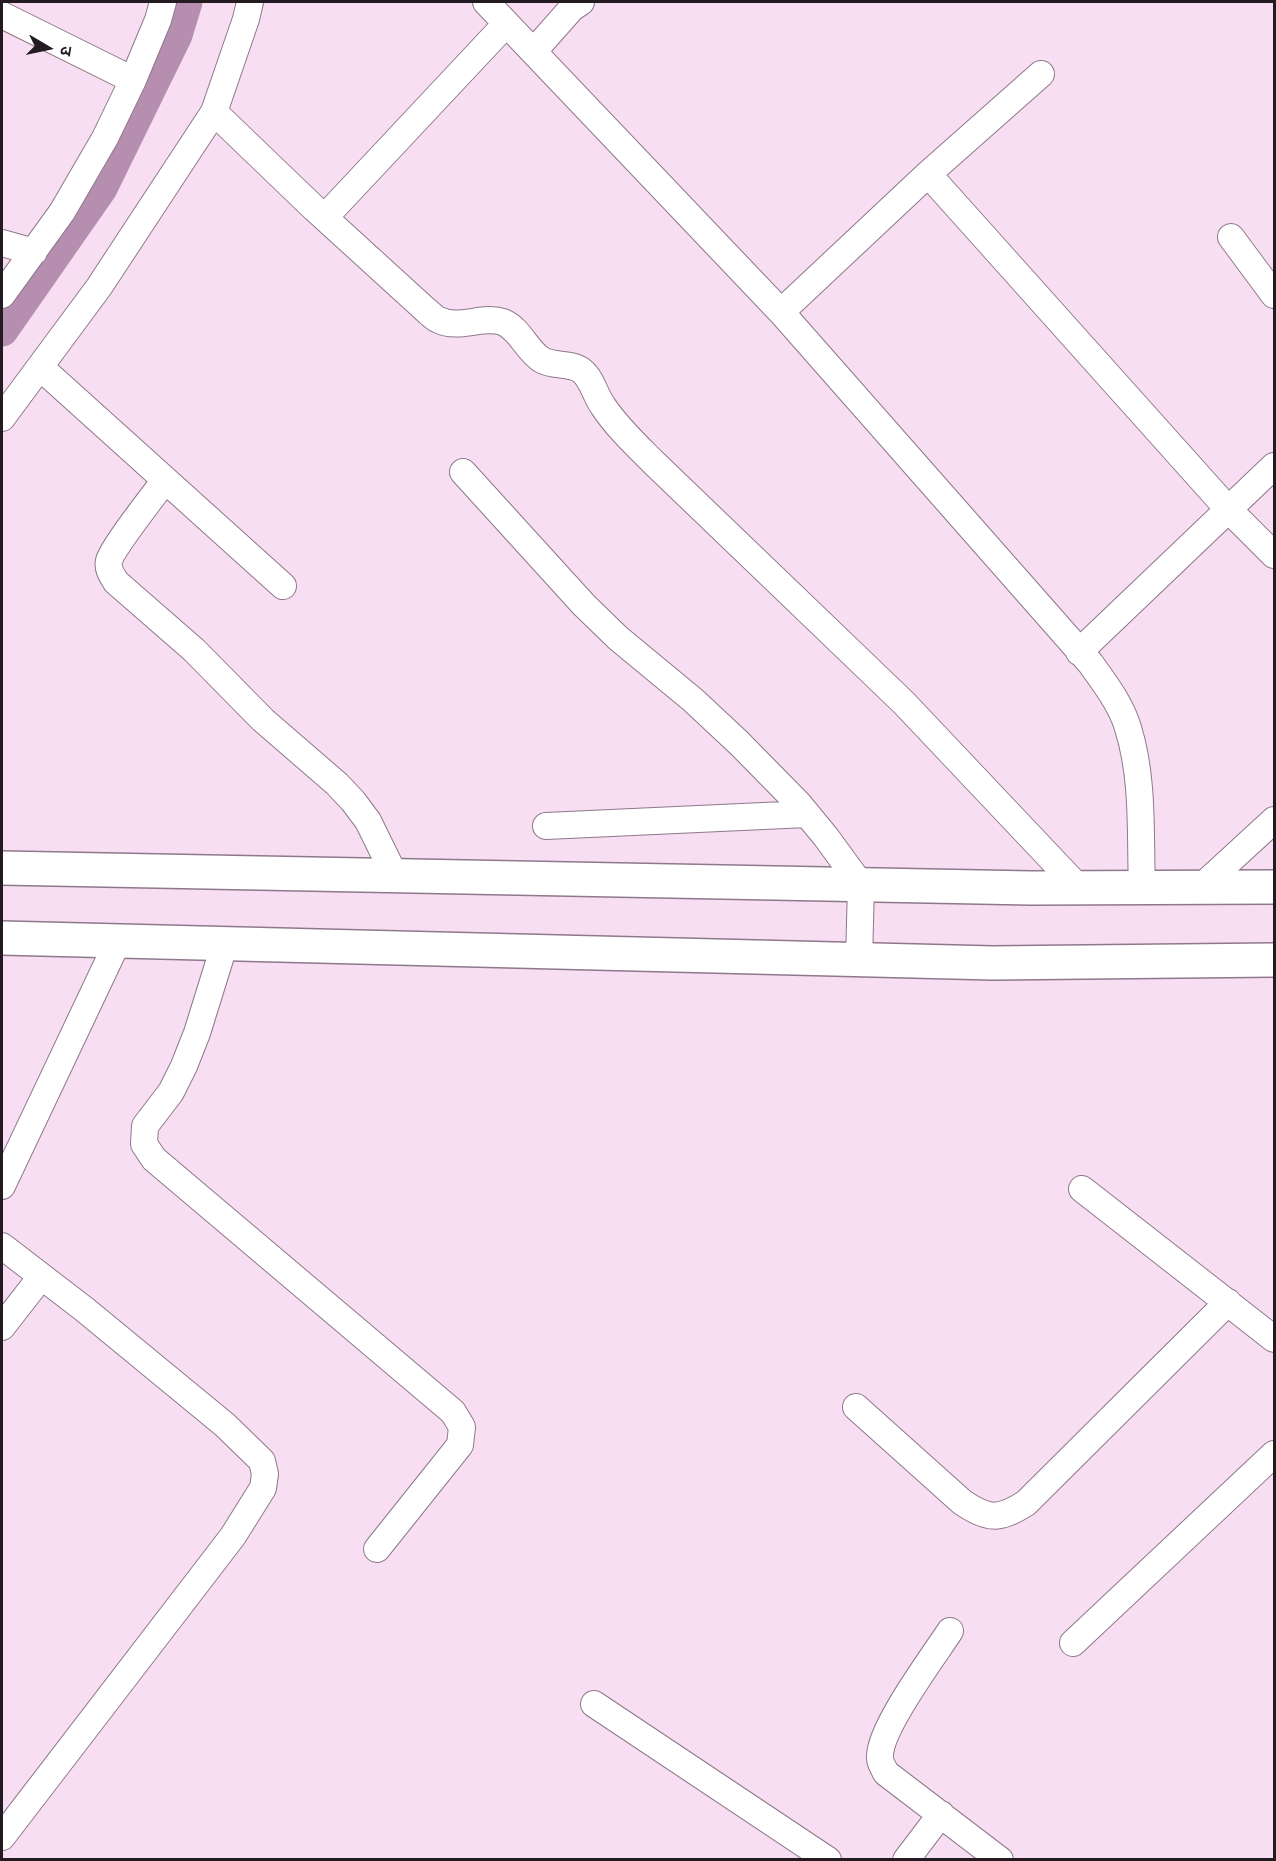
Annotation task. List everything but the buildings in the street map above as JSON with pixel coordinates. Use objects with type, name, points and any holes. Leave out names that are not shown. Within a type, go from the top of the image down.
[{"type":"highway","points":[[2,868],[861,885],[1079,888],[1275,887]]},
{"type":"highway","points":[[2,938],[993,963],[1275,960]]},
{"type":"street","points":[[2,295],[63,212],[105,138],[133,80],[163,2]]},
{"type":"street","points":[[2,418],[99,287],[214,112],[250,2]]},
{"type":"street","points":[[486,2],[781,312],[1079,652],[1113,695],[1128,726],[1138,765],[1142,888]]},
{"type":"street","points":[[534,51],[572,8],[581,2]]},
{"type":"street","points":[[2,15],[133,80]]},
{"type":"street","points":[[325,217],[506,24]]},
{"type":"street","points":[[781,312],[928,174],[1041,74]]},
{"type":"street","points":[[214,112],[440,321],[503,322],[512,328],[543,361],[573,366],[582,370],[613,420],[652,461],[904,703],[1079,888]]},
{"type":"street","points":[[928,174],[1228,509],[1275,555]]},
{"type":"street","points":[[1231,237],[1275,295]]},
{"type":"street","points":[[2,243],[33,252]]},
{"type":"street","points":[[40,367],[283,586]]},
{"type":"street","points":[[1079,652],[1275,466]]},
{"type":"street","points":[[463,472],[584,605],[618,638],[693,700],[724,729],[807,814],[861,885],[859,960]]},
{"type":"street","points":[[165,480],[117,547],[109,560],[109,571],[116,582],[194,650],[263,720],[337,784],[353,801],[368,821],[395,876]]},
{"type":"street","points":[[546,826],[807,814]]},
{"type":"street","points":[[1200,888],[1275,820]]},
{"type":"street","points":[[2,1186],[118,940]]},
{"type":"street","points":[[225,943],[197,1033],[184,1066],[171,1092],[145,1126],[144,1144],[154,1159],[453,1412],[462,1428],[460,1445],[376,1549]]},
{"type":"street","points":[[1082,1189],[1275,1339]]},
{"type":"street","points":[[2,1246],[225,1425],[262,1461],[265,1474],[263,1488],[233,1536],[2,1837]]},
{"type":"street","points":[[2,1327],[41,1277]]},
{"type":"street","points":[[856,1407],[962,1502],[992,1517],[1010,1513],[1026,1503],[1228,1302]]},
{"type":"street","points":[[1073,1643],[1275,1454]]},
{"type":"street","points":[[950,1631],[893,1720],[882,1740],[879,1758],[886,1773],[1000,1860]]},
{"type":"street","points":[[594,1704],[828,1860]]},
{"type":"street","points":[[906,1860],[941,1814]]},
{"type":"waterway","points":[[2,330],[101,188],[176,35],[186,2]]}]
